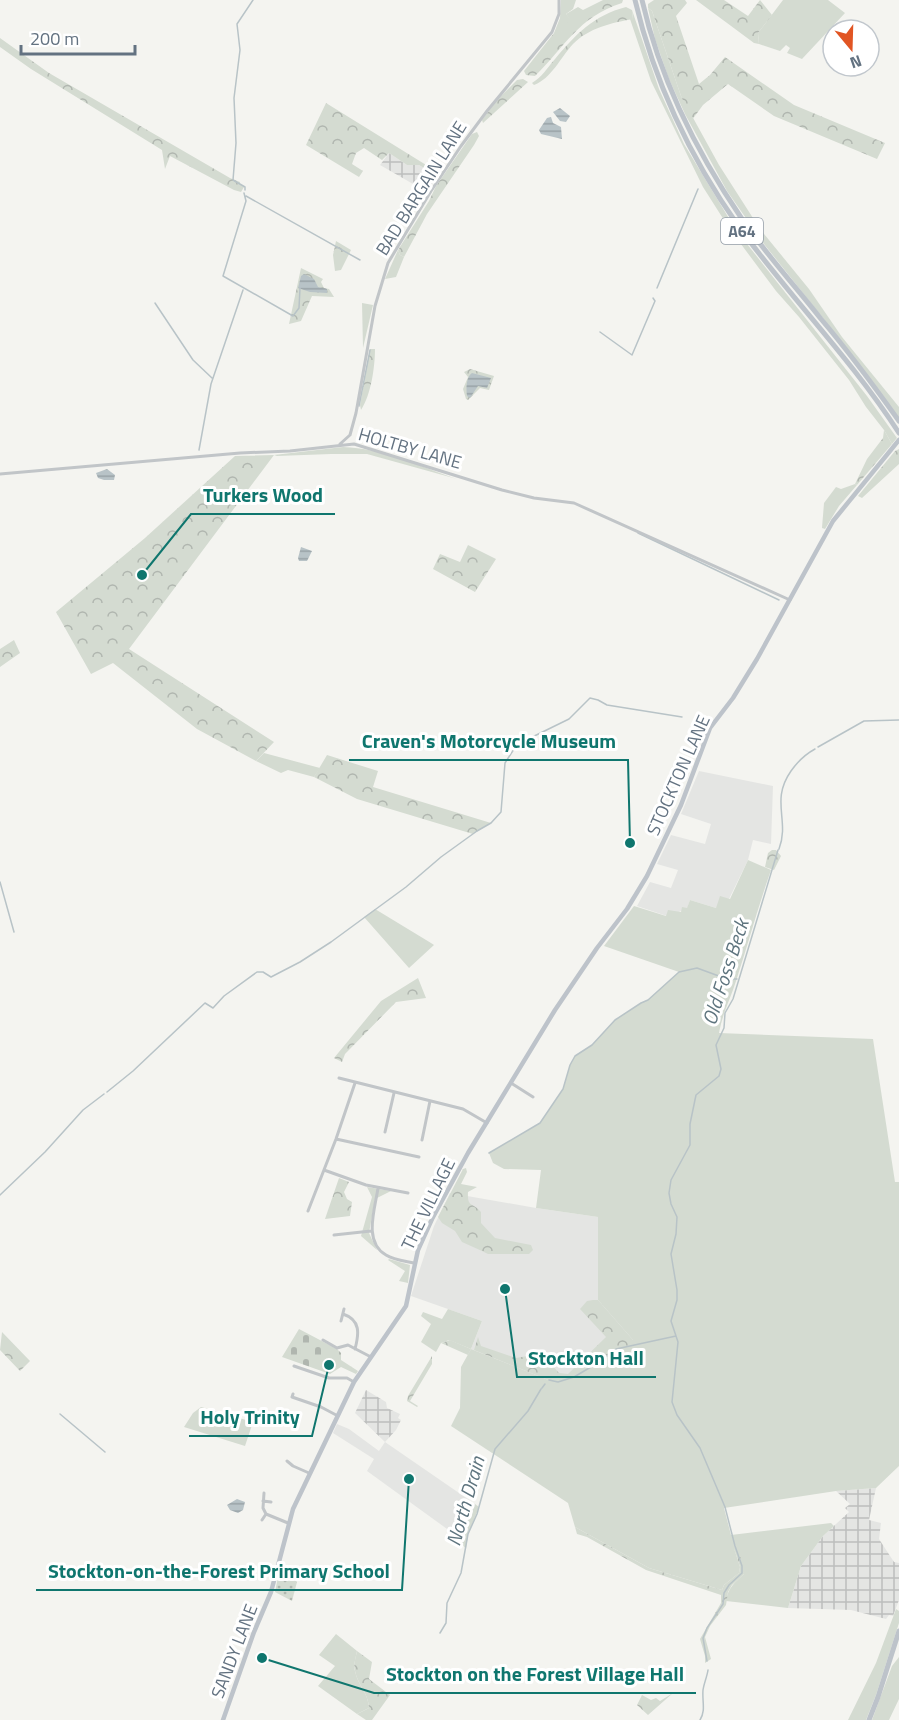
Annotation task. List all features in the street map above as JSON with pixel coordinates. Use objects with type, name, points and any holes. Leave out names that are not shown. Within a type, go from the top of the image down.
[{"type":"highway","name":"A64","points":[[635,0],[649,51],[665,92],[713,188],[746,236],[852,368],[899,433]]},
{"type":"highway","name":"A64","points":[[642,0],[671,89],[685,122],[719,184],[750,231],[857,363],[899,421]]},
{"type":"highway","points":[[869,1720],[899,1631]]},
{"type":"street","name":"BAD BARGAIN LANE","points":[[350,435],[375,306],[388,262],[461,146],[552,32],[559,14],[559,0]]},
{"type":"street","points":[[338,445],[350,435],[354,444]]},
{"type":"street","name":"STOCKTON LANE","points":[[542,1031],[597,948],[627,909],[647,876],[681,805],[710,728],[746,678],[833,521],[899,441]]},
{"type":"street","name":"HOLTBY LANE","points":[[0,474],[354,444],[502,490],[534,498],[574,503],[790,600]]},
{"type":"street","name":"THE VILLAGE","points":[[288,1522],[354,1382],[407,1303],[414,1263],[432,1219],[468,1153],[542,1031]]},
{"type":"street","points":[[339,1078],[463,1108],[487,1123]]},
{"type":"street","points":[[308,1211],[355,1083]]},
{"type":"street","points":[[511,1083],[533,1097]]},
{"type":"street","points":[[385,1132],[394,1093]]},
{"type":"street","points":[[422,1140],[429,1101]]},
{"type":"street","points":[[336,1138],[419,1157]]},
{"type":"street","points":[[324,1170],[378,1188],[408,1193]]},
{"type":"street","points":[[378,1188],[371,1231],[377,1245],[388,1256],[414,1263]]},
{"type":"street","points":[[334,1235],[371,1231]]},
{"type":"street","points":[[341,1321],[344,1309]]},
{"type":"street","points":[[343,1314],[356,1324],[359,1337],[355,1349]]},
{"type":"street","points":[[323,1340],[337,1348],[348,1345],[371,1357]]},
{"type":"street","points":[[294,1366],[329,1378],[347,1378],[354,1382]]},
{"type":"street","points":[[293,1395],[338,1416]]},
{"type":"street","points":[[287,1461],[311,1473]]},
{"type":"street","points":[[264,1493],[263,1508],[266,1514],[288,1522]]},
{"type":"street","points":[[264,1501],[271,1502]]},
{"type":"street","points":[[262,1520],[266,1514]]},
{"type":"street","name":"SANDY LANE","points":[[223,1720],[272,1588],[288,1522]]},
{"type":"shaded area","points":[[560,108],[570,116],[566,122],[560,121],[553,112]]},
{"type":"shaded area","points":[[551,117],[553,123],[561,127],[562,139],[541,134],[539,130],[547,118]]},
{"type":"shaded area","points":[[389,153],[407,165],[419,165],[429,171],[431,168],[439,173],[427,192],[380,165]]},
{"type":"shaded area","points":[[304,274],[314,279],[318,287],[327,289],[327,293],[310,292],[298,288],[301,276]]},
{"type":"shaded area","points":[[472,373],[491,378],[487,388],[478,386],[470,398],[467,396],[467,387]]},
{"type":"shaded area","points":[[107,469],[115,475],[114,480],[98,478],[96,473]]},
{"type":"shaded area","points":[[301,547],[312,551],[307,561],[299,561]]},
{"type":"shaded area","points":[[699,771],[773,786],[771,844],[753,840],[748,860],[729,899],[716,908],[690,900],[687,909],[667,916],[637,906],[650,882],[671,888],[678,870],[657,864],[671,835],[705,844],[711,824],[681,814]]},
{"type":"shaded area","points":[[450,1193],[598,1217],[598,1300],[633,1340],[581,1373],[551,1381],[471,1349],[482,1321],[411,1296],[434,1226]]},
{"type":"shaded area","points":[[366,1390],[386,1402],[387,1408],[400,1414],[398,1418],[401,1420],[396,1430],[385,1442],[355,1413]]},
{"type":"shaded area","points":[[337,1424],[349,1429],[379,1451],[385,1442],[475,1504],[454,1534],[367,1471],[374,1459],[333,1433]]},
{"type":"shaded area","points":[[876,1488],[869,1520],[881,1523],[879,1539],[894,1562],[899,1563],[899,1600],[893,1616],[889,1615],[886,1619],[851,1610],[788,1608],[801,1566],[823,1536],[849,1512],[845,1508],[850,1504],[836,1491]]},
{"type":"shaded area","points":[[237,1499],[245,1502],[243,1510],[238,1513],[230,1510],[227,1505]]},
{"type":"shaded area","points":[[210,1568],[223,1570],[226,1578],[212,1577],[208,1573]]},
{"type":"green space","points":[[561,0],[576,0],[573,9],[566,14],[571,20],[560,34],[554,33],[560,18]]},
{"type":"green space","points":[[603,0],[623,0],[622,3],[594,16],[583,25],[535,76],[526,75],[524,71],[554,33],[560,33],[570,20],[566,14],[578,7],[583,10]]},
{"type":"green space","points":[[654,0],[685,0],[687,3],[676,16],[699,84],[725,57],[794,105],[885,143],[877,159],[774,116],[728,84],[703,105],[692,120],[681,96],[652,11],[648,8],[648,4]]},
{"type":"green space","points":[[696,0],[724,0],[748,16],[760,0],[772,15],[758,33],[759,44],[754,43]]},
{"type":"green space","points":[[783,0],[828,0],[845,13],[840,18],[821,18],[821,39],[802,59],[787,53],[790,48],[786,45],[780,51],[759,44],[758,33]]},
{"type":"green space","points":[[626,7],[632,10],[633,19],[609,24],[579,38],[546,78],[534,85],[532,83],[586,27],[604,15]]},
{"type":"green space","points":[[648,8],[652,11],[681,96],[719,165],[760,229],[809,289],[842,337],[899,407],[899,419],[764,244],[727,191],[685,114],[669,79],[655,39]]},
{"type":"green space","points":[[632,10],[659,89],[684,144],[736,230],[867,396],[897,438],[892,444],[849,380],[776,291],[729,228],[703,187],[651,81],[630,19],[633,19]]},
{"type":"green space","points":[[0,38],[49,73],[240,182],[244,187],[241,192],[170,156],[165,169],[162,150],[31,69],[0,47]]},
{"type":"green space","points":[[523,79],[528,82],[483,123],[482,120],[496,101],[517,80]]},
{"type":"green space","points":[[326,103],[431,168],[429,171],[419,165],[407,165],[389,153],[382,160],[364,148],[356,153],[352,164],[363,171],[359,177],[306,145]]},
{"type":"green space","points":[[477,132],[479,136],[474,145],[427,214],[404,257],[400,255],[398,250],[436,186],[472,134]]},
{"type":"green space","points":[[336,241],[351,250],[341,270],[335,271],[333,255]]},
{"type":"green space","points":[[398,250],[404,257],[396,277],[385,279]]},
{"type":"green space","points":[[301,268],[323,279],[321,282],[324,288],[329,289],[334,297],[312,296],[301,321],[289,324]]},
{"type":"green space","points":[[362,303],[373,305],[363,348]]},
{"type":"green space","points":[[370,349],[375,349],[373,372],[370,389],[361,410],[360,405]]},
{"type":"green space","points":[[470,369],[494,376],[489,390],[480,388],[468,400],[463,389],[468,377],[464,372]]},
{"type":"green space","points":[[884,430],[892,444],[857,485],[855,484],[867,459],[883,438]]},
{"type":"green space","points":[[343,447],[387,454],[457,479],[367,454],[274,455]]},
{"type":"green space","points":[[899,449],[899,464],[862,498],[858,496],[895,451]]},
{"type":"green space","points":[[274,455],[129,649],[274,742],[256,761],[197,729],[113,663],[91,674],[56,612],[145,538],[235,456]]},
{"type":"green space","points":[[857,485],[839,506],[825,529],[822,528],[824,503],[836,487],[841,489]]},
{"type":"green space","points":[[468,545],[496,559],[475,592],[433,569],[440,554],[460,562]]},
{"type":"green space","points":[[14,640],[20,653],[0,667],[0,649]]},
{"type":"green space","points":[[264,753],[320,768],[314,777],[288,770],[281,773],[256,761]]},
{"type":"green space","points":[[327,755],[378,771],[373,787],[491,823],[473,834],[357,799],[314,777]]},
{"type":"green space","points":[[776,850],[781,856],[774,870],[765,867],[768,853]]},
{"type":"green space","points":[[748,860],[771,870],[719,1033],[873,1039],[895,1182],[899,1182],[899,1466],[876,1488],[836,1491],[724,1508],[731,1535],[831,1523],[834,1526],[823,1536],[801,1566],[788,1608],[726,1601],[732,1586],[744,1574],[734,1548],[740,1567],[739,1573],[724,1585],[722,1590],[649,1568],[575,1527],[568,1503],[451,1426],[460,1408],[461,1367],[471,1349],[551,1381],[581,1373],[615,1351],[632,1344],[633,1340],[598,1300],[598,1217],[536,1208],[541,1170],[504,1169],[493,1163],[489,1153],[540,1123],[563,1089],[575,1056],[592,1045],[615,1020],[648,1000],[679,972],[604,946],[634,906],[666,916],[668,910],[681,912],[682,907],[687,908],[690,900],[716,908],[720,896],[730,899]]},
{"type":"green space","points":[[375,909],[434,945],[409,968],[364,917]]},
{"type":"green space","points":[[418,978],[426,998],[396,1002],[345,1054],[342,1062],[334,1058],[381,1001]]},
{"type":"green space","points":[[466,1168],[467,1172],[461,1184],[477,1187],[468,1192],[468,1197],[470,1203],[481,1212],[481,1223],[495,1238],[531,1245],[533,1250],[529,1254],[488,1254],[462,1242],[455,1231],[442,1223],[438,1217],[463,1169]]},
{"type":"green space","points":[[339,1178],[349,1182],[344,1192],[347,1199],[352,1202],[350,1216],[325,1219]]},
{"type":"green space","points":[[367,1187],[391,1191],[375,1199],[369,1233],[377,1250],[361,1236],[372,1197]]},
{"type":"green space","points":[[389,1259],[410,1265],[408,1283],[399,1281],[405,1271]]},
{"type":"green space","points":[[598,1300],[633,1340],[633,1345],[615,1351],[581,1373],[551,1381],[474,1350],[478,1337],[481,1346],[516,1358],[527,1356],[528,1352],[538,1357],[545,1357],[559,1373],[568,1374],[606,1337],[580,1309],[587,1301]]},
{"type":"green space","points":[[448,1309],[482,1321],[471,1349],[449,1340],[441,1343],[436,1352],[421,1342],[431,1324],[421,1316],[423,1312],[442,1319]]},
{"type":"green space","points":[[299,1329],[337,1349],[341,1353],[341,1360],[358,1371],[356,1374],[341,1367],[330,1374],[282,1357]]},
{"type":"green space","points":[[2,1332],[30,1361],[20,1371],[0,1350]]},
{"type":"green space","points":[[450,1340],[471,1349],[468,1355],[441,1343]]},
{"type":"green space","points":[[432,1356],[432,1364],[410,1401],[417,1407],[407,1401],[408,1396]]},
{"type":"green space","points":[[201,1407],[253,1422],[245,1446],[184,1427],[193,1413]]},
{"type":"green space","points":[[475,1504],[479,1507],[468,1534],[466,1549],[454,1534]]},
{"type":"green space","points":[[575,1527],[649,1568],[722,1590],[724,1585],[739,1573],[740,1567],[733,1544],[743,1562],[744,1574],[732,1585],[728,1592],[726,1605],[710,1626],[705,1637],[711,1659],[705,1663],[700,1639],[721,1603],[721,1595],[646,1570],[587,1537],[577,1534]]},
{"type":"green space","points":[[279,1572],[297,1582],[292,1601],[275,1592]]},
{"type":"green space","points":[[896,1609],[899,1611],[899,1623],[866,1720],[848,1720],[876,1663]]},
{"type":"green space","points":[[336,1634],[357,1651],[354,1669],[369,1708],[357,1714],[318,1686],[335,1666],[319,1655]]},
{"type":"green space","points":[[357,1651],[372,1662],[369,1679],[390,1695],[372,1720],[366,1720],[357,1714],[369,1708],[355,1671]]},
{"type":"green space","points":[[899,1657],[899,1699],[889,1720],[872,1720],[892,1666]]},
{"type":"green space","points":[[673,1693],[648,1715],[637,1705],[642,1695],[651,1700],[656,1698],[660,1701]]},
{"type":"waterway","points":[[245,190],[245,187],[233,180],[236,143],[234,98],[240,50],[237,24],[253,0]]},
{"type":"waterway","points":[[657,288],[698,189]]},
{"type":"waterway","points":[[244,193],[246,201],[223,276],[293,316],[299,308],[300,288]]},
{"type":"waterway","points":[[246,196],[360,260]]},
{"type":"waterway","points":[[199,450],[211,384],[243,290]]},
{"type":"waterway","points":[[600,332],[632,355],[655,301],[653,298]]},
{"type":"waterway","points":[[155,303],[193,360],[212,378]]},
{"type":"waterway","points":[[359,406],[370,350]]},
{"type":"waterway","points":[[638,533],[779,600]]},
{"type":"waterway","points":[[107,1092],[133,1071],[205,1003],[213,1008],[224,996],[257,972],[263,972],[271,977],[300,962],[331,942],[406,887],[441,857],[491,823],[501,812],[505,763],[518,744],[569,719],[590,698],[607,705],[682,717]]},
{"type":"waterway","name":"Old Foss Beck","points":[[818,747],[864,721],[899,720]]},
{"type":"waterway","name":"Old Foss Beck","points":[[779,849],[783,829],[781,801],[785,782],[799,761],[815,749]]},
{"type":"waterway","name":"Old Foss Beck","points":[[707,1661],[703,1638],[723,1604],[724,1593],[742,1573],[742,1566],[725,1507],[700,1448],[677,1415],[672,1402],[678,1342],[671,1321],[677,1300],[671,1254],[677,1217],[669,1193],[671,1180],[690,1145],[690,1124],[696,1095],[719,1076],[721,1069],[716,1045],[724,1028],[725,1013],[733,999],[778,850]]},
{"type":"waterway","points":[[0,882],[14,932]]},
{"type":"waterway","points":[[489,1153],[540,1123],[563,1089],[575,1056],[592,1045],[615,1020],[648,1000],[679,972],[697,968],[727,979],[737,979]]},
{"type":"waterway","points":[[0,1195],[45,1152],[83,1110],[104,1094]]},
{"type":"waterway","points":[[549,1380],[558,1382],[574,1377],[616,1349],[676,1336]]},
{"type":"waterway","name":"North Drain","points":[[542,1388],[545,1384]]},
{"type":"waterway","name":"North Drain","points":[[440,1633],[446,1623],[447,1603],[461,1573],[468,1534],[477,1514],[495,1449],[528,1411],[541,1389]]},
{"type":"waterway","points":[[60,1414],[105,1452]]},
{"type":"waterway","points":[[700,1720],[708,1670]]},
{"type":"place","name":"Turkers Wood","points":[[142,575]]},
{"type":"place","name":"Craven's Motorcycle Museum","points":[[630,843]]},
{"type":"place","name":"Stockton Hall","points":[[505,1289]]},
{"type":"place","name":"Holy Trinity","points":[[329,1365]]},
{"type":"place","name":"Stockton-on-the-Forest Primary School","points":[[409,1479]]},
{"type":"place","name":"Stockton on the Forest Village Hall","points":[[262,1658]]}]
